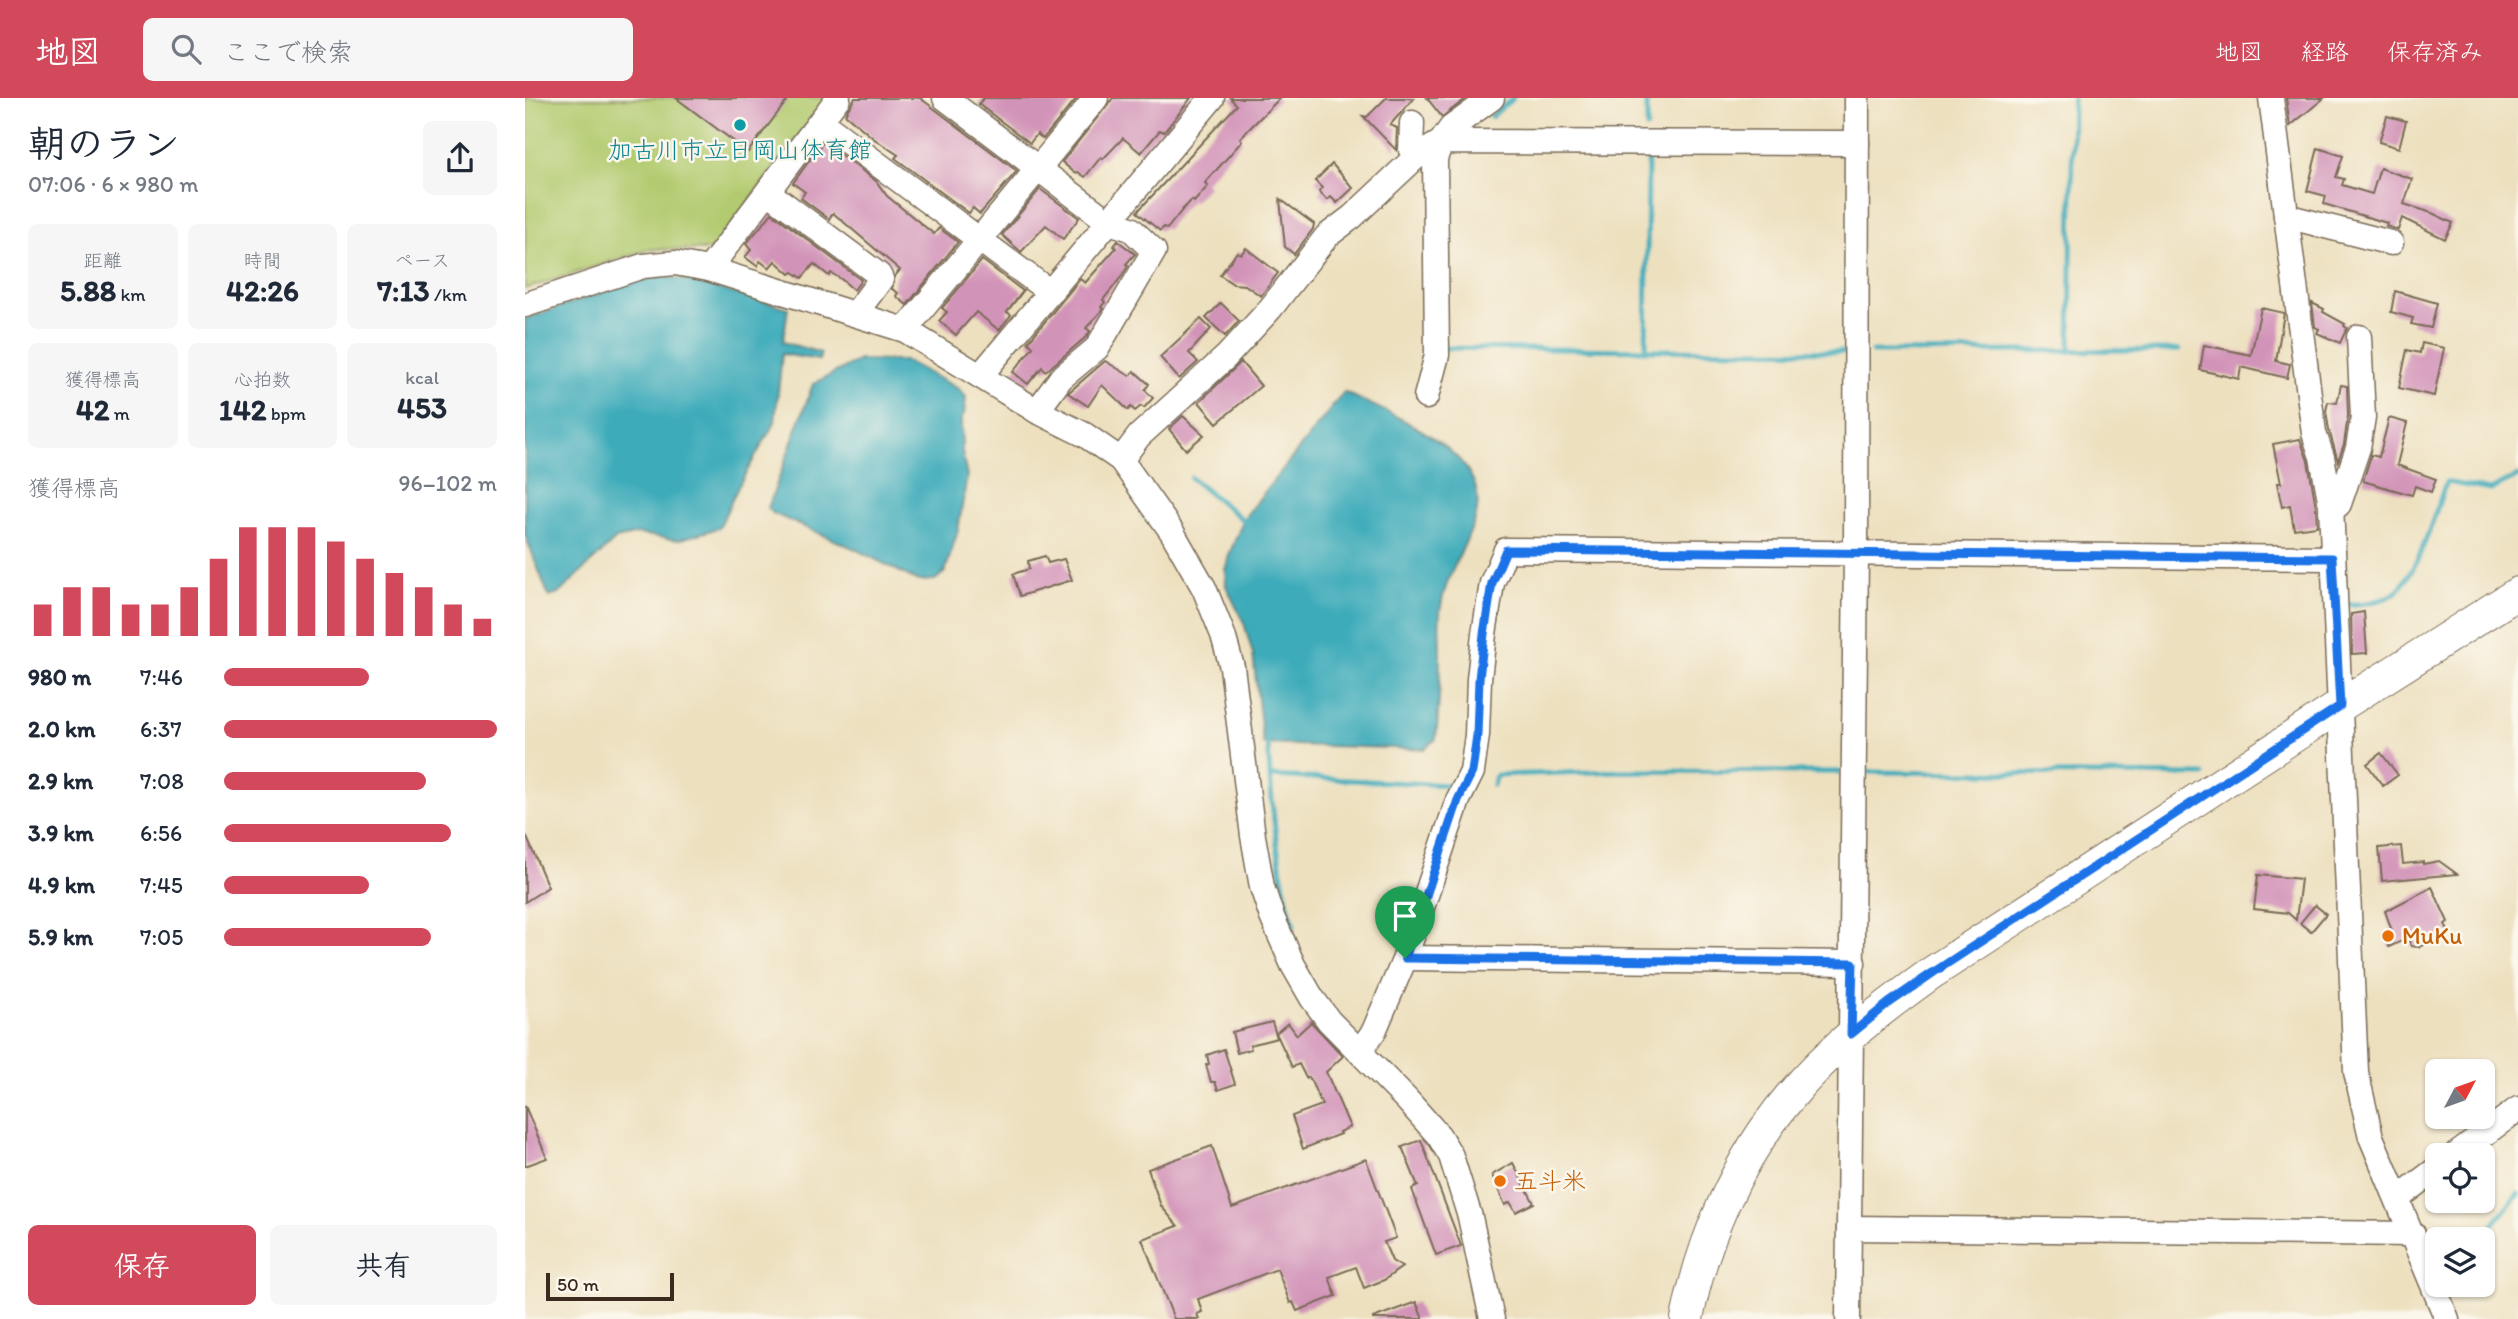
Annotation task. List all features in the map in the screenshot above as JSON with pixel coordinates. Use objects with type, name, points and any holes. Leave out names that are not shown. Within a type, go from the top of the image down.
[{"type":"main road","points":[[1687,1319],[1702,1258],[1717,1220],[1753,1149],[1788,1098],[1851,1034],[1934,972],[2340,706],[2518,593]]},
{"type":"street","points":[[709,269],[838,98]]},
{"type":"street","points":[[945,98],[1109,222],[1131,229],[1154,251],[1097,348],[1061,378],[1037,411]]},
{"type":"street","points":[[905,330],[1095,98]]},
{"type":"street","points":[[980,376],[1212,98]]},
{"type":"street","points":[[1426,397],[1437,355],[1435,159],[1441,142],[1451,128],[1492,98]]},
{"type":"street","points":[[1848,1319],[1853,963],[1857,98]]},
{"type":"street","points":[[2271,98],[2314,433],[2322,457],[2331,511],[2356,1072],[2371,1138],[2447,1319]]},
{"type":"street","points":[[821,122],[1050,292]]},
{"type":"street","points":[[1412,123],[1411,150],[1416,157]]},
{"type":"street","points":[[1121,460],[1139,436],[1226,357],[1270,309],[1327,236],[1352,217],[1416,157],[1441,142],[1857,143]]},
{"type":"street","points":[[768,192],[879,275],[881,279],[856,313]]},
{"type":"street","points":[[2286,216],[2391,243]]},
{"type":"street","points":[[525,305],[643,265],[675,263],[709,269],[905,330],[1037,411],[1086,435],[1121,460],[1172,532],[1204,588],[1223,635],[1232,667],[1262,887],[1293,965],[1329,1021],[1431,1127],[1451,1156],[1471,1217],[1492,1319]]},
{"type":"street","points":[[2331,511],[2339,504],[2358,448],[2363,417],[2360,337]]},
{"type":"street","points":[[1360,1051],[1374,1031],[1405,958],[1458,800],[1472,772],[1484,634],[1492,583],[1506,550],[2332,558]]},
{"type":"street","points":[[1405,958],[1853,963]]},
{"type":"street","points":[[2472,1143],[2518,1109]]},
{"type":"street","points":[[2398,1198],[2425,1178]]},
{"type":"street","points":[[1849,1228],[2413,1234]]},
{"type":"green space","points":[[525,98],[827,98],[712,250],[650,249],[525,289]]},
{"type":"water","points":[[660,276],[690,281],[788,308],[783,342],[821,353],[819,360],[782,354],[775,422],[738,487],[719,528],[678,540],[638,534],[616,539],[558,594],[549,597],[525,534],[525,319],[635,281]]},
{"type":"water","points":[[859,360],[905,361],[959,389],[966,397],[961,419],[962,452],[967,477],[958,530],[945,572],[935,580],[918,581],[853,548],[772,513],[768,508],[813,384]]},
{"type":"water","points":[[1344,392],[1388,412],[1436,440],[1456,457],[1471,476],[1478,498],[1474,522],[1447,584],[1441,606],[1436,739],[1424,749],[1263,744],[1253,655],[1244,623],[1226,586],[1225,570],[1244,518]]},
{"type":"building","name":"加古川市立日岡山体育館","points":[[676,98],[789,98],[748,152]]},
{"type":"building","points":[[855,98],[920,98],[1017,171],[980,214],[973,208],[969,213],[895,158],[898,155],[845,114]]},
{"type":"building","points":[[984,98],[1077,98],[1043,139],[1037,134],[1030,143],[978,104]]},
{"type":"building","points":[[1113,98],[1191,98],[1164,132],[1160,130],[1141,153],[1123,138],[1103,159],[1101,157],[1085,177],[1075,173],[1062,162]]},
{"type":"building","points":[[1230,98],[1280,98],[1240,138],[1242,141],[1205,183],[1208,186],[1194,202],[1192,200],[1183,209],[1167,229],[1164,227],[1160,231],[1137,212],[1237,105]]},
{"type":"building","points":[[1386,98],[1414,98],[1390,125],[1397,128],[1396,150],[1363,116],[1367,117]]},
{"type":"building","points":[[1427,98],[1467,98],[1442,117]]},
{"type":"building","points":[[2286,98],[2324,98],[2290,126]]},
{"type":"building","points":[[2387,116],[2406,121],[2399,148],[2379,142]]},
{"type":"building","points":[[823,142],[876,181],[887,196],[934,234],[939,228],[958,242],[907,305],[892,289],[895,276],[900,270],[833,213],[829,219],[801,198],[805,192],[793,183]]},
{"type":"building","points":[[2318,148],[2343,156],[2336,177],[2344,179],[2342,185],[2372,194],[2380,168],[2412,179],[2404,204],[2453,223],[2445,239],[2402,218],[2398,230],[2386,226],[2387,223],[2324,204],[2326,196],[2307,191]]},
{"type":"building","points":[[1332,164],[1353,188],[1337,203],[1331,197],[1327,200],[1319,192],[1322,188],[1315,181]]},
{"type":"building","points":[[1040,189],[1079,218],[1063,239],[1046,225],[1021,252],[1002,235]]},
{"type":"building","points":[[1280,199],[1314,224],[1294,254],[1285,247]]},
{"type":"building","points":[[772,213],[861,280],[854,290],[841,279],[831,273],[829,276],[814,264],[802,278],[793,272],[790,274],[775,261],[769,268],[760,261],[757,266],[745,257],[751,250],[746,244]]},
{"type":"building","points":[[1118,241],[1135,254],[1103,300],[1103,309],[1086,328],[1090,331],[1087,336],[1050,368],[1045,371],[1042,367],[1028,384],[1013,372],[1033,347],[1028,342],[1080,279],[1085,283],[1116,248],[1114,246]]},
{"type":"building","points":[[1246,248],[1278,273],[1261,296],[1245,285],[1233,284],[1220,275],[1237,252],[1241,254]]},
{"type":"building","points":[[982,260],[1023,291],[1007,312],[1011,315],[999,330],[976,312],[956,335],[939,321],[947,312],[942,308]]},
{"type":"building","points":[[2395,291],[2437,303],[2431,328],[2411,324],[2413,318],[2391,312]]},
{"type":"building","points":[[1221,303],[1239,321],[1225,336],[1206,318]]},
{"type":"building","points":[[2312,303],[2345,324],[2347,328],[2340,343],[2317,333],[2319,329],[2315,327]]},
{"type":"building","points":[[2261,308],[2284,313],[2276,361],[2290,364],[2287,378],[2241,367],[2239,379],[2200,370],[2204,345],[2251,355]]},
{"type":"building","points":[[1201,319],[1211,329],[1189,353],[1198,362],[1179,379],[1160,357]]},
{"type":"building","points":[[2422,343],[2444,348],[2434,396],[2399,388],[2407,350],[2420,353]]},
{"type":"building","points":[[1105,361],[1130,376],[1134,371],[1149,384],[1145,390],[1153,398],[1144,408],[1141,406],[1135,411],[1131,407],[1128,410],[1102,385],[1088,406],[1068,393]]},
{"type":"building","points":[[1241,362],[1261,386],[1217,423],[1199,402]]},
{"type":"building","points":[[2341,385],[2347,386],[2348,416],[2344,444],[2338,461],[2326,411],[2328,402],[2337,403]]},
{"type":"building","points":[[1183,416],[1204,435],[1186,450],[1169,429]]},
{"type":"building","points":[[2389,418],[2407,423],[2397,465],[2436,479],[2431,492],[2415,486],[2412,495],[2363,481],[2371,455],[2379,457]]},
{"type":"building","points":[[2300,439],[2308,461],[2317,526],[2294,529],[2290,505],[2282,507],[2277,483],[2281,483],[2273,444]]},
{"type":"building","points":[[1045,556],[1048,563],[1064,559],[1072,580],[1020,596],[1013,574],[1029,569],[1028,561]]},
{"type":"building","points":[[2364,612],[2367,653],[2352,654],[2351,614]]},
{"type":"building","points":[[2381,753],[2398,775],[2383,786],[2367,764]]},
{"type":"building","points":[[525,833],[548,887],[525,902]]},
{"type":"building","points":[[2401,846],[2403,864],[2439,861],[2457,874],[2382,881],[2379,848]]},
{"type":"building","points":[[2258,875],[2301,879],[2296,920],[2288,913],[2254,909]]},
{"type":"building","points":[[2432,887],[2448,922],[2445,924],[2449,932],[2419,947],[2411,946],[2408,938],[2389,947],[2383,935],[2392,931],[2385,911]]},
{"type":"building","points":[[2315,905],[2326,914],[2311,932],[2300,923]]},
{"type":"building","points":[[1272,1022],[1277,1038],[1250,1045],[1251,1049],[1237,1053],[1232,1032]]},
{"type":"building","points":[[1311,1022],[1343,1056],[1326,1072],[1350,1127],[1339,1132],[1340,1134],[1303,1149],[1292,1116],[1322,1105],[1309,1077],[1306,1078],[1299,1064],[1292,1067],[1276,1033],[1288,1023],[1297,1035]]},
{"type":"building","points":[[1224,1049],[1235,1084],[1218,1090],[1215,1082],[1211,1082],[1206,1065],[1209,1064],[1207,1055]]},
{"type":"building","points":[[525,1106],[547,1158],[525,1166]]},
{"type":"building","points":[[1421,1140],[1461,1246],[1436,1255],[1412,1189],[1418,1186],[1402,1147]]},
{"type":"building","points":[[1212,1146],[1232,1208],[1366,1159],[1396,1238],[1384,1242],[1392,1261],[1402,1267],[1384,1280],[1364,1288],[1356,1267],[1329,1277],[1336,1296],[1297,1311],[1293,1302],[1290,1303],[1277,1269],[1198,1299],[1202,1312],[1197,1314],[1199,1319],[1174,1319],[1142,1239],[1178,1226],[1161,1206],[1148,1169]]},
{"type":"building","points":[[1513,1163],[1534,1203],[1516,1212],[1510,1202],[1505,1205],[1492,1175]]},
{"type":"building","points":[[1416,1302],[1423,1319],[1373,1319],[1373,1318]]},
{"type":"waterway","points":[[1491,117],[1513,98]]},
{"type":"waterway","points":[[1647,98],[1647,127]]},
{"type":"waterway","points":[[2070,352],[2073,98]]},
{"type":"waterway","points":[[1646,350],[1648,158]]},
{"type":"waterway","points":[[1444,348],[1850,352]]},
{"type":"waterway","points":[[1872,352],[2179,350]]},
{"type":"waterway","points":[[2343,605],[2381,600],[2401,587],[2417,560],[2446,482],[2491,490],[2518,476]]},
{"type":"waterway","points":[[1191,478],[1243,520]]},
{"type":"waterway","points":[[1268,744],[1279,859],[1294,926]]},
{"type":"waterway","points":[[1493,785],[1496,775],[1625,771],[1839,772]]},
{"type":"waterway","points":[[1870,772],[2204,775]]},
{"type":"waterway","points":[[1270,776],[1450,785]]},
{"type":"waterway","points":[[2491,1227],[2518,1194]]},
{"type":"place","name":"加古川市立日岡山体育館","points":[[740,125]]},
{"type":"place","name":"MuKu","points":[[2388,936]]},
{"type":"place","name":"五斗米","points":[[1500,1181]]},
{"type":"route","points":[[1506,550],[2332,558],[2340,706],[1934,972],[1851,1034],[1853,963],[1405,958],[1458,800],[1472,772],[1484,634],[1492,583],[1506,550]]}]
